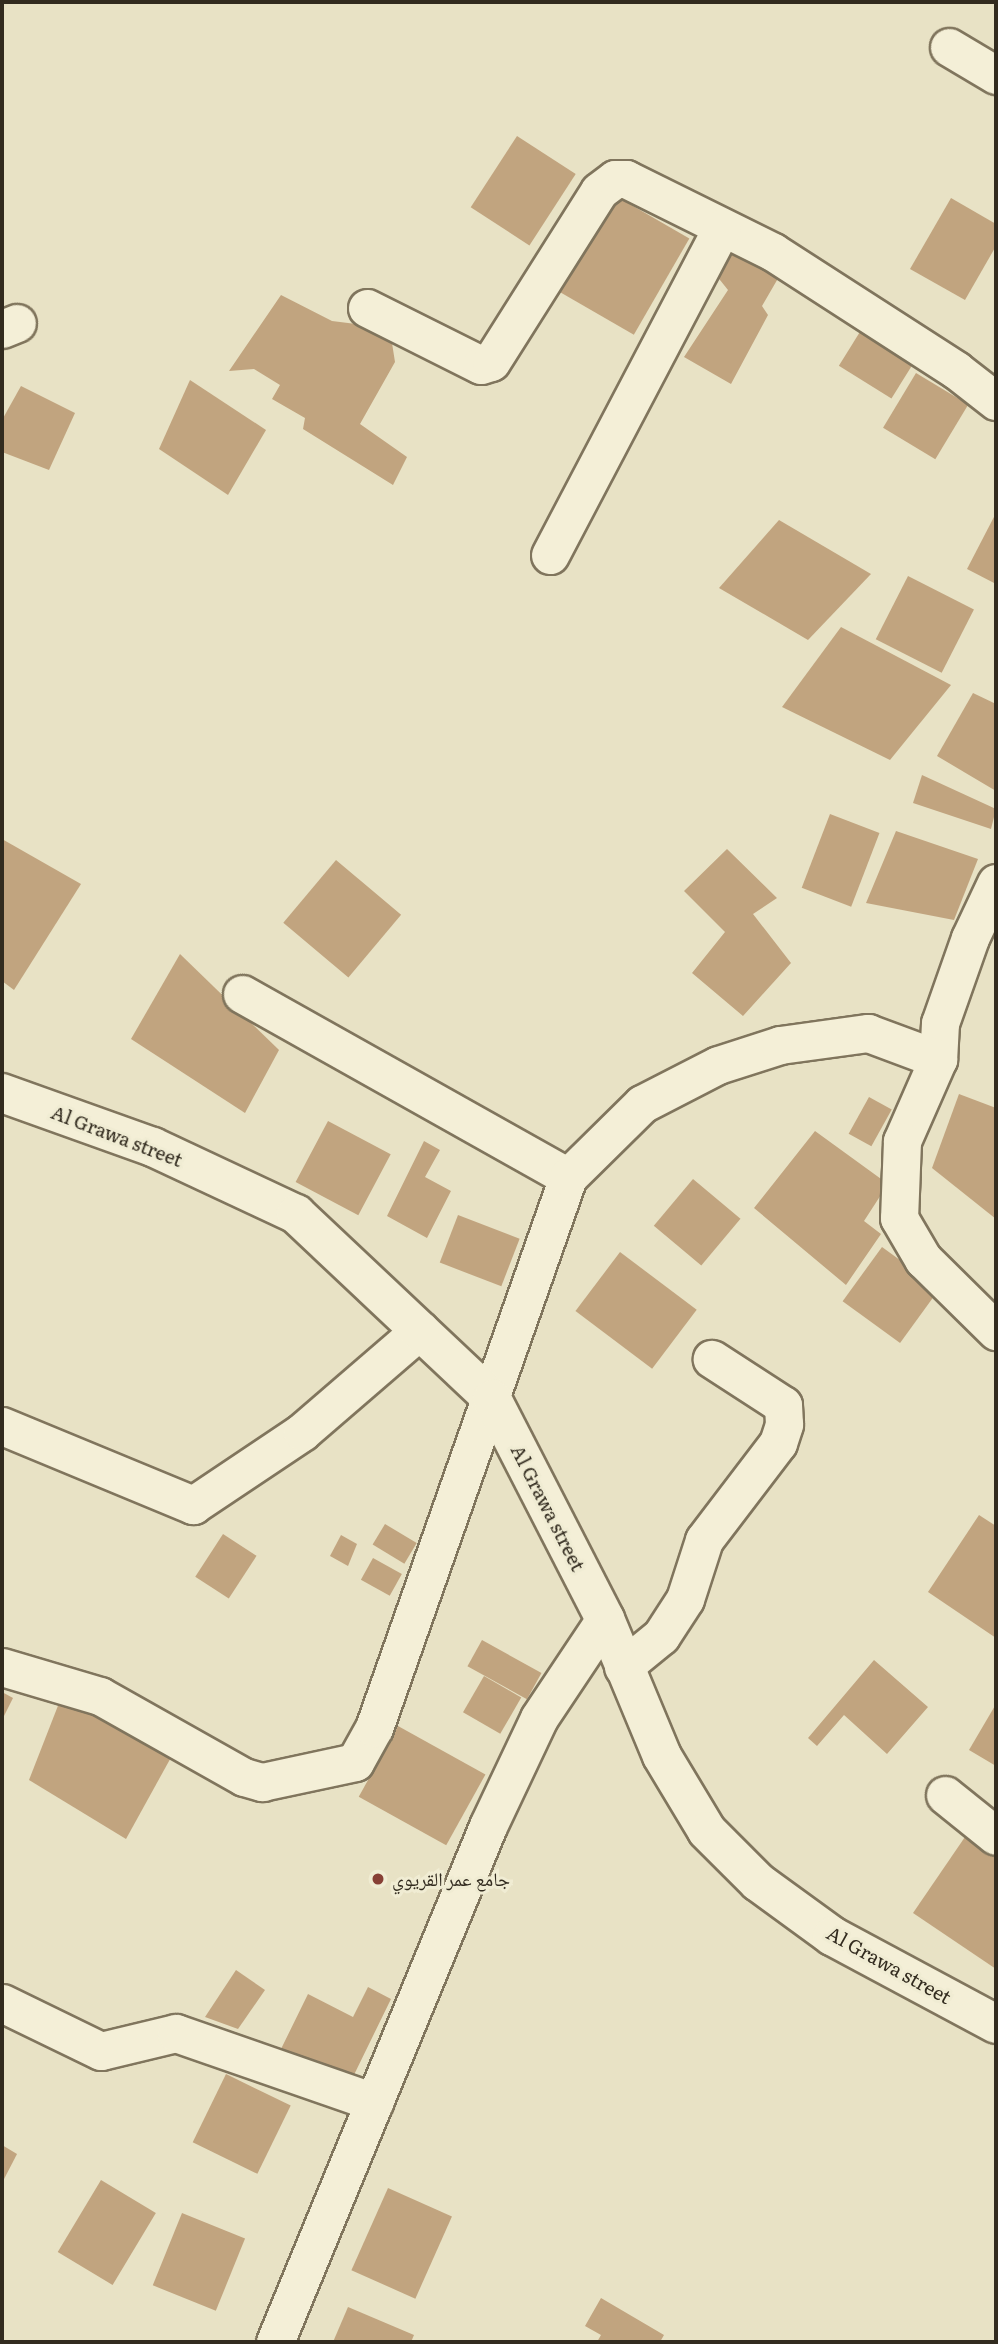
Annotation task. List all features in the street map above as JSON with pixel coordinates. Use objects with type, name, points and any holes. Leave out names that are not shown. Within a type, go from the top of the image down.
[{"type":"street","points":[[950,47],[996,75]]},
{"type":"street","points":[[367,309],[481,365],[491,362],[599,191],[615,179],[626,179],[773,252],[956,370],[996,401]]},
{"type":"street","points":[[550,555],[722,227]]},
{"type":"street","points":[[996,883],[970,938],[940,1023],[938,1059],[902,1141],[899,1218],[923,1259],[996,1331]]},
{"type":"street","points":[[242,994],[569,1177]]},
{"type":"street","points":[[2,1667],[100,1696],[244,1777],[262,1782],[355,1762],[374,1728],[443,1525],[492,1399],[569,1177],[642,1104],[718,1065],[755,1053],[868,1033],[938,1059]]},
{"type":"street","name":"Al Grawa street","points":[[2,1093],[153,1147],[296,1214],[492,1399],[605,1619],[662,1756],[707,1831],[758,1882],[832,1936],[996,2024]]},
{"type":"street","points":[[2,1426],[193,1505],[302,1432],[419,1330]]},
{"type":"street","points":[[623,1667],[661,1636],[685,1599],[704,1540],[778,1443],[784,1424],[783,1405],[712,1359]]},
{"type":"street","points":[[275,2342],[510,1778],[539,1718],[605,1619]]},
{"type":"street","points":[[945,1795],[996,1836]]},
{"type":"street","points":[[2,2003],[100,2052],[176,2033],[374,2102]]},
{"type":"building","points":[[517,136],[576,174],[529,245],[471,207]]},
{"type":"building","points":[[614,195],[689,238],[634,335],[558,291]]},
{"type":"building","points":[[951,198],[996,224],[996,246],[965,300],[910,269]]},
{"type":"building","points":[[726,245],[780,275],[762,306],[768,315],[731,384],[684,357],[728,290],[712,270]]},
{"type":"building","points":[[281,295],[332,321],[364,325],[392,343],[395,362],[360,424],[407,457],[393,485],[303,429],[305,418],[272,399],[280,385],[254,369],[229,371]]},
{"type":"building","points":[[868,319],[921,352],[891,398],[839,366]]},
{"type":"building","points":[[916,373],[968,404],[935,459],[883,428]]},
{"type":"building","points":[[190,380],[266,430],[228,495],[159,449]]},
{"type":"building","points":[[21,386],[75,413],[49,470],[2,452],[2,420]]},
{"type":"building","points":[[996,513],[996,584],[967,569]]},
{"type":"building","points":[[779,520],[871,574],[808,640],[719,588]]},
{"type":"building","points":[[908,576],[974,610],[942,673],[876,639]]},
{"type":"building","points":[[841,627],[951,685],[890,760],[782,707]]},
{"type":"building","points":[[973,693],[996,704],[996,791],[937,756]]},
{"type":"building","points":[[922,775],[996,809],[991,829],[913,803]]},
{"type":"building","points":[[830,814],[879,833],[851,907],[802,888]]},
{"type":"building","points":[[896,831],[978,859],[954,920],[866,903]]},
{"type":"building","points":[[2,839],[81,884],[14,990],[2,981]]},
{"type":"building","points":[[727,849],[777,898],[753,914],[791,963],[743,1016],[692,973],[725,932],[684,891]]},
{"type":"building","points":[[336,860],[401,915],[348,977],[283,923]]},
{"type":"building","points":[[180,954],[279,1050],[245,1113],[131,1039]]},
{"type":"building","points":[[959,1094],[996,1108],[996,1219],[932,1168]]},
{"type":"building","points":[[869,1097],[892,1110],[871,1146],[849,1134]]},
{"type":"building","points":[[328,1121],[391,1154],[358,1215],[296,1182]]},
{"type":"building","points":[[815,1131],[888,1184],[864,1221],[881,1234],[846,1285],[754,1208]]},
{"type":"building","points":[[424,1141],[440,1150],[425,1177],[451,1191],[427,1238],[387,1216]]},
{"type":"building","points":[[693,1179],[740,1219],[701,1266],[654,1226]]},
{"type":"building","points":[[458,1215],[520,1239],[501,1286],[440,1263]]},
{"type":"building","points":[[882,1247],[939,1289],[900,1343],[843,1301]]},
{"type":"building","points":[[620,1252],[697,1310],[652,1369],[575,1311]]},
{"type":"building","points":[[979,1515],[996,1526],[996,1638],[928,1592]]},
{"type":"building","points":[[385,1524],[417,1543],[404,1564],[373,1545]]},
{"type":"building","points":[[223,1534],[257,1556],[229,1599],[195,1577]]},
{"type":"building","points":[[341,1535],[357,1544],[348,1566],[330,1556]]},
{"type":"building","points":[[373,1558],[402,1574],[390,1596],[361,1580]]},
{"type":"building","points":[[482,1640],[541,1673],[527,1699],[467,1666]]},
{"type":"building","points":[[874,1660],[928,1707],[887,1754],[844,1715],[817,1746],[808,1738]]},
{"type":"building","points":[[484,1676],[521,1698],[500,1734],[463,1712]]},
{"type":"building","points":[[2,1692],[13,1698],[2,1720]]},
{"type":"building","points":[[61,1698],[174,1752],[126,1839],[29,1780]]},
{"type":"building","points":[[996,1704],[996,1766],[969,1750]]},
{"type":"building","points":[[398,1726],[485,1774],[446,1845],[359,1797]]},
{"type":"building","points":[[967,1834],[996,1854],[996,1969],[913,1913]]},
{"type":"building","points":[[236,1970],[265,1990],[238,2029],[205,2017]]},
{"type":"building","points":[[368,1987],[391,1999],[350,2083],[281,2049],[308,1994],[353,2017]]},
{"type":"building","points":[[226,2074],[291,2106],[257,2174],[193,2142]]},
{"type":"building","points":[[2,2145],[17,2154],[2,2183]]},
{"type":"building","points":[[101,2180],[156,2213],[113,2285],[58,2252]]},
{"type":"building","points":[[388,2188],[452,2216],[415,2299],[351,2270]]},
{"type":"building","points":[[182,2213],[245,2238],[216,2311],[153,2285]]},
{"type":"building","points":[[601,2298],[664,2335],[660,2342],[597,2342],[601,2335],[585,2326]]},
{"type":"building","points":[[348,2307],[414,2335],[411,2342],[333,2342]]},
{"type":"place","name":"جامع عمر القريوي","points":[[378,1879]]}]
